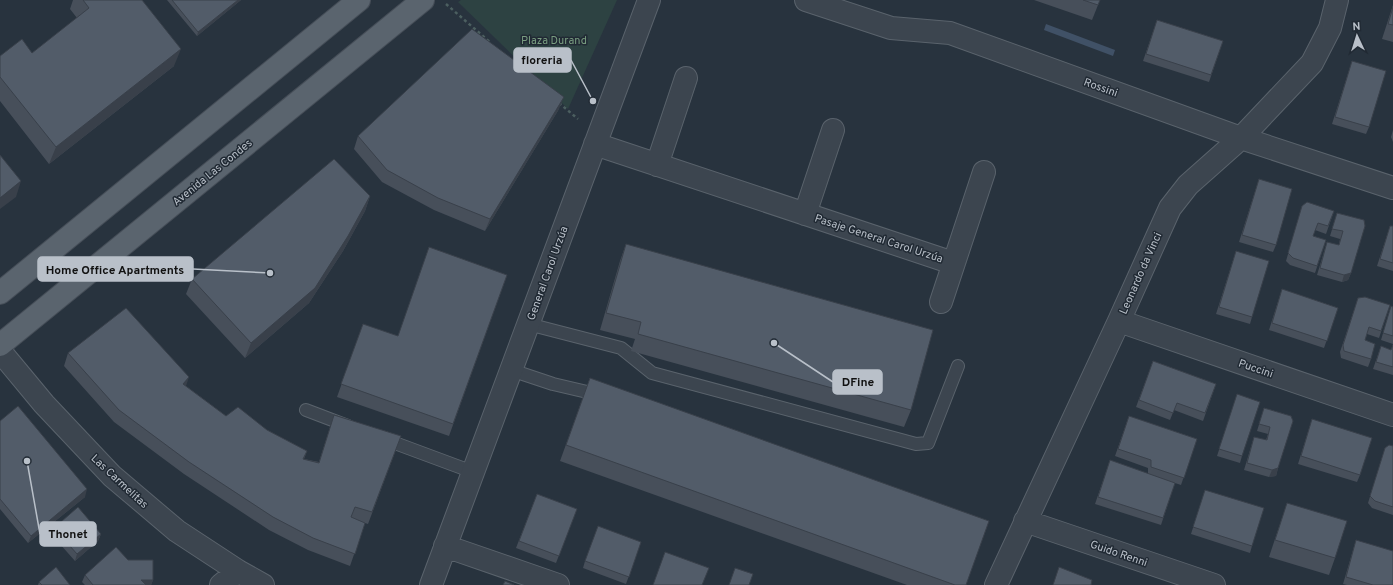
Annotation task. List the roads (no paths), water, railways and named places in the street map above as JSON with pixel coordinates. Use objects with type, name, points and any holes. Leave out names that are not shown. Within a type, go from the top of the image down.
[{"type":"main road","points":[[0,293],[359,0]]},
{"type":"main road","name":"Avenida Las Condes","points":[[0,345],[423,0]]},
{"type":"street","name":"General Carol Urzúa","points":[[431,585],[649,0]]},
{"type":"street","name":"Rossini","points":[[806,0],[891,28],[950,33],[1241,138],[1393,188]]},
{"type":"street","name":"Leonardo da Vinci","points":[[996,585],[1170,208],[1188,185],[1241,138],[1312,63],[1330,28],[1337,0]]},
{"type":"street","points":[[657,165],[686,78]]},
{"type":"street","name":"Pasaje General Carol Urzúa","points":[[805,214],[833,130]]},
{"type":"street","name":"Pasaje General Carol Urzúa","points":[[595,144],[954,263]]},
{"type":"street","name":"Pasaje General Carol Urzúa","points":[[941,302],[984,172]]},
{"type":"street","name":"Puccini","points":[[1119,321],[1393,415]]},
{"type":"street","name":"Las Carmelitas","points":[[0,350],[44,404],[112,476],[177,531],[238,571],[263,585]]},
{"type":"street","name":"Guido Renni","points":[[1025,521],[1181,580],[1214,585]]},
{"type":"street","points":[[445,546],[558,585]]},
{"type":"street","points":[[220,585],[238,571]]},
{"type":"lane","points":[[528,324],[566,335],[622,348],[652,373],[916,444],[928,443],[958,366]]},
{"type":"lane","points":[[511,370],[553,384],[615,398]]},
{"type":"lane","points":[[306,410],[358,429]]},
{"type":"lane","points":[[372,435],[473,472]]},
{"type":"water","points":[[1046,24],[1115,50],[1113,56],[1044,30]]},
{"type":"place","name":"floreria","points":[[593,101]]},
{"type":"place","name":"Home Office Apartments","points":[[270,273]]},
{"type":"place","name":"DFine","points":[[774,343]]},
{"type":"place","name":"Thonet","points":[[27,461]]},
{"type":"park label","name":"Plaza Durand","points":[[554,40]]}]
